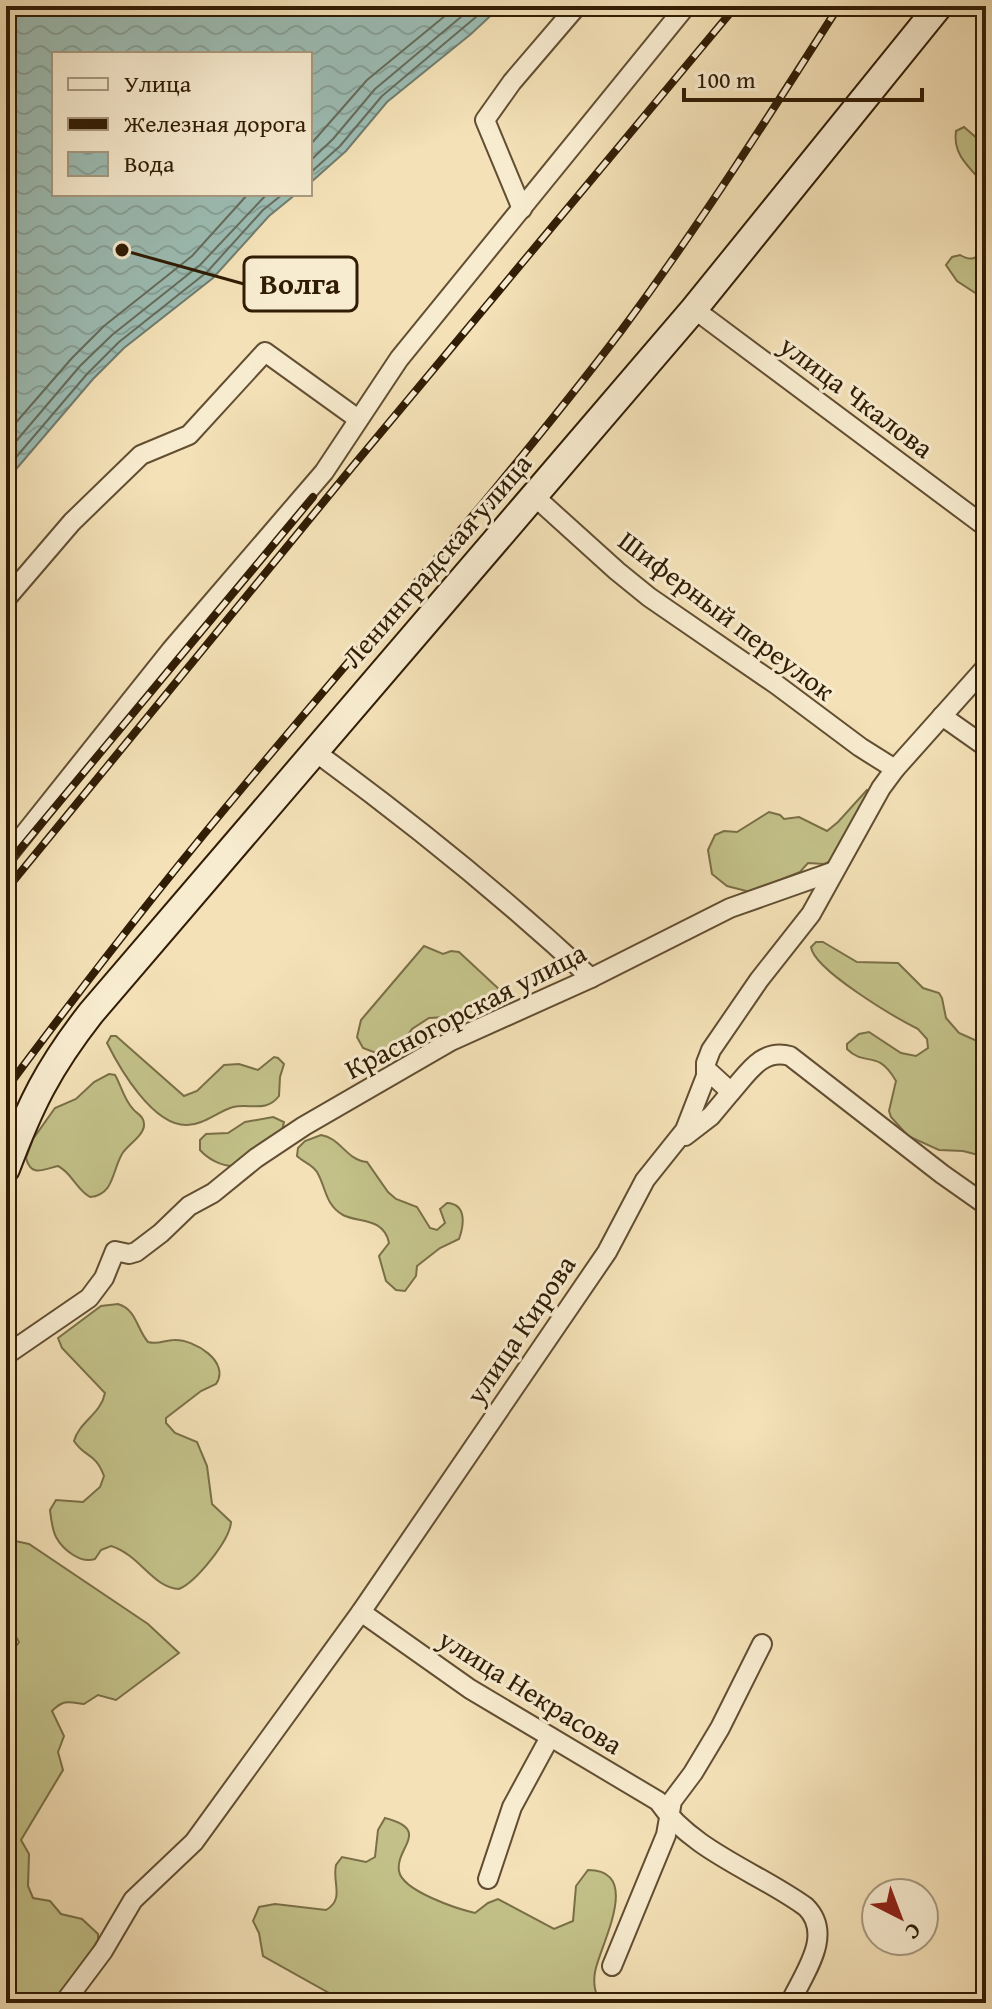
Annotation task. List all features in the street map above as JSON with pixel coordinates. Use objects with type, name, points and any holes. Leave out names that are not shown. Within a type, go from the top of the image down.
[{"type":"main road","name":"Ленинградская улица","points":[[6,1169],[32,1101],[72,1037],[165,924],[694,309],[939,6]]},
{"type":"street","points":[[522,209],[485,120],[512,82],[577,6]]},
{"type":"street","points":[[6,857],[171,650],[324,472],[399,359],[686,6]]},
{"type":"street","name":"улица Чкалова","points":[[694,309],[986,527]]},
{"type":"street","points":[[6,599],[72,522],[141,455],[189,435],[265,352],[358,419]]},
{"type":"street","name":"Шиферный переулок","points":[[534,496],[649,597],[895,769]]},
{"type":"street","name":"улица Кирова","points":[[64,2003],[103,1951],[133,1900],[194,1842],[361,1612],[607,1252],[645,1180],[674,1146],[689,1122],[714,1045],[759,980],[811,914],[832,872],[895,769],[986,667]]},
{"type":"street","points":[[942,716],[986,747]]},
{"type":"street","points":[[314,751],[536,927],[591,978]]},
{"type":"street","name":"Красногорская улица","points":[[6,1355],[89,1298],[104,1278],[115,1251],[136,1252],[189,1206],[213,1193],[256,1158],[304,1126],[451,1041],[591,978],[730,908],[832,872]]},
{"type":"street","points":[[674,1146],[711,1116],[763,1058],[771,1054],[790,1056],[986,1205]]},
{"type":"street","points":[[707,1070],[731,1092]]},
{"type":"street","name":"улица Некрасова","points":[[361,1612],[448,1674],[658,1801],[669,1818],[797,1900],[813,1914],[819,1938],[790,2003]]},
{"type":"street","points":[[612,1966],[666,1835],[672,1801],[720,1728],[762,1644]]},
{"type":"street","points":[[488,1879],[512,1807],[550,1737]]},
{"type":"shaded area","points":[[964,127],[986,146],[986,186],[964,161],[957,147],[956,131]]},
{"type":"shaded area","points":[[986,250],[986,300],[957,281],[946,265],[952,257],[974,258]]},
{"type":"shaded area","points":[[867,790],[872,792],[831,861],[808,863],[800,872],[750,892],[727,886],[712,874],[708,850],[715,835],[724,831],[737,832],[769,812],[784,819],[799,817],[827,831]]},
{"type":"shaded area","points":[[816,942],[823,942],[857,962],[898,963],[923,988],[939,993],[946,1018],[959,1033],[986,1045],[986,1086],[980,1097],[986,1109],[986,1157],[963,1151],[939,1150],[908,1136],[891,1117],[889,1111],[896,1081],[883,1065],[854,1054],[847,1049],[847,1044],[859,1034],[869,1032],[901,1053],[916,1056],[928,1048],[927,1039],[918,1029],[857,992],[826,968],[811,947]]},
{"type":"shaded area","points":[[424,946],[443,954],[459,952],[501,991],[503,1003],[498,1011],[486,1015],[429,1018],[412,1029],[403,1042],[392,1050],[376,1053],[363,1048],[357,1037],[361,1020]]},
{"type":"shaded area","points":[[111,1036],[116,1036],[184,1096],[197,1091],[224,1065],[239,1064],[258,1070],[274,1057],[278,1058],[284,1064],[279,1096],[269,1104],[233,1107],[193,1124],[174,1123],[150,1106],[129,1081],[107,1043]]},
{"type":"shaded area","points":[[109,1074],[115,1075],[127,1101],[143,1119],[144,1128],[122,1154],[108,1187],[104,1192],[90,1197],[58,1166],[35,1170],[26,1158],[33,1139],[55,1108],[76,1099],[94,1082]]},
{"type":"shaded area","points":[[273,1117],[284,1122],[282,1131],[233,1166],[215,1161],[200,1150],[200,1140],[206,1134],[228,1133],[245,1122]]},
{"type":"shaded area","points":[[321,1135],[367,1162],[388,1192],[396,1199],[417,1207],[430,1228],[437,1230],[445,1223],[440,1209],[447,1203],[461,1211],[463,1222],[459,1239],[440,1248],[417,1266],[416,1276],[405,1291],[396,1290],[386,1281],[379,1256],[389,1243],[382,1229],[337,1211],[329,1201],[317,1172],[297,1156],[298,1148],[305,1141]]},
{"type":"shaded area","points":[[118,1304],[133,1315],[148,1342],[174,1340],[191,1343],[208,1353],[219,1368],[216,1384],[201,1391],[166,1418],[166,1423],[175,1433],[197,1442],[207,1466],[212,1504],[231,1522],[225,1539],[211,1560],[179,1589],[161,1583],[130,1556],[111,1546],[101,1550],[95,1559],[78,1558],[63,1547],[53,1527],[50,1510],[56,1500],[83,1502],[100,1487],[104,1476],[97,1463],[74,1441],[80,1428],[99,1407],[105,1393],[62,1348],[58,1338],[101,1306]]},
{"type":"shaded area","points":[[6,1539],[29,1544],[148,1624],[179,1653],[116,1700],[98,1695],[84,1704],[63,1703],[52,1711],[64,1736],[58,1752],[63,1770],[21,1840],[29,1854],[28,1886],[33,1898],[50,1901],[61,1914],[82,1919],[98,1934],[98,1940],[58,2003],[6,2003],[6,1660],[19,1642],[6,1619]]},
{"type":"shaded area","points":[[385,1818],[399,1823],[409,1834],[399,1863],[402,1878],[432,1898],[475,1913],[498,1899],[554,1929],[573,1921],[576,1886],[588,1870],[605,1873],[613,1882],[616,1896],[595,1972],[595,1988],[600,2003],[347,2003],[263,1956],[259,1933],[253,1921],[259,1907],[275,1904],[326,1910],[332,1906],[336,1896],[336,1865],[342,1857],[366,1862],[375,1857],[378,1830]]},
{"type":"water","points":[[6,6],[501,6],[387,102],[346,151],[312,181],[312,52],[52,52],[52,196],[294,196],[269,216],[213,278],[124,348],[93,379],[6,481]]},
{"type":"railway","points":[[6,890],[353,466],[736,6]]},
{"type":"railway","points":[[6,1089],[186,857],[484,502],[621,331],[706,211],[839,6]]},
{"type":"railway","points":[[6,866],[313,497]]},
{"type":"place","name":"Волга","points":[[122,250]]}]
